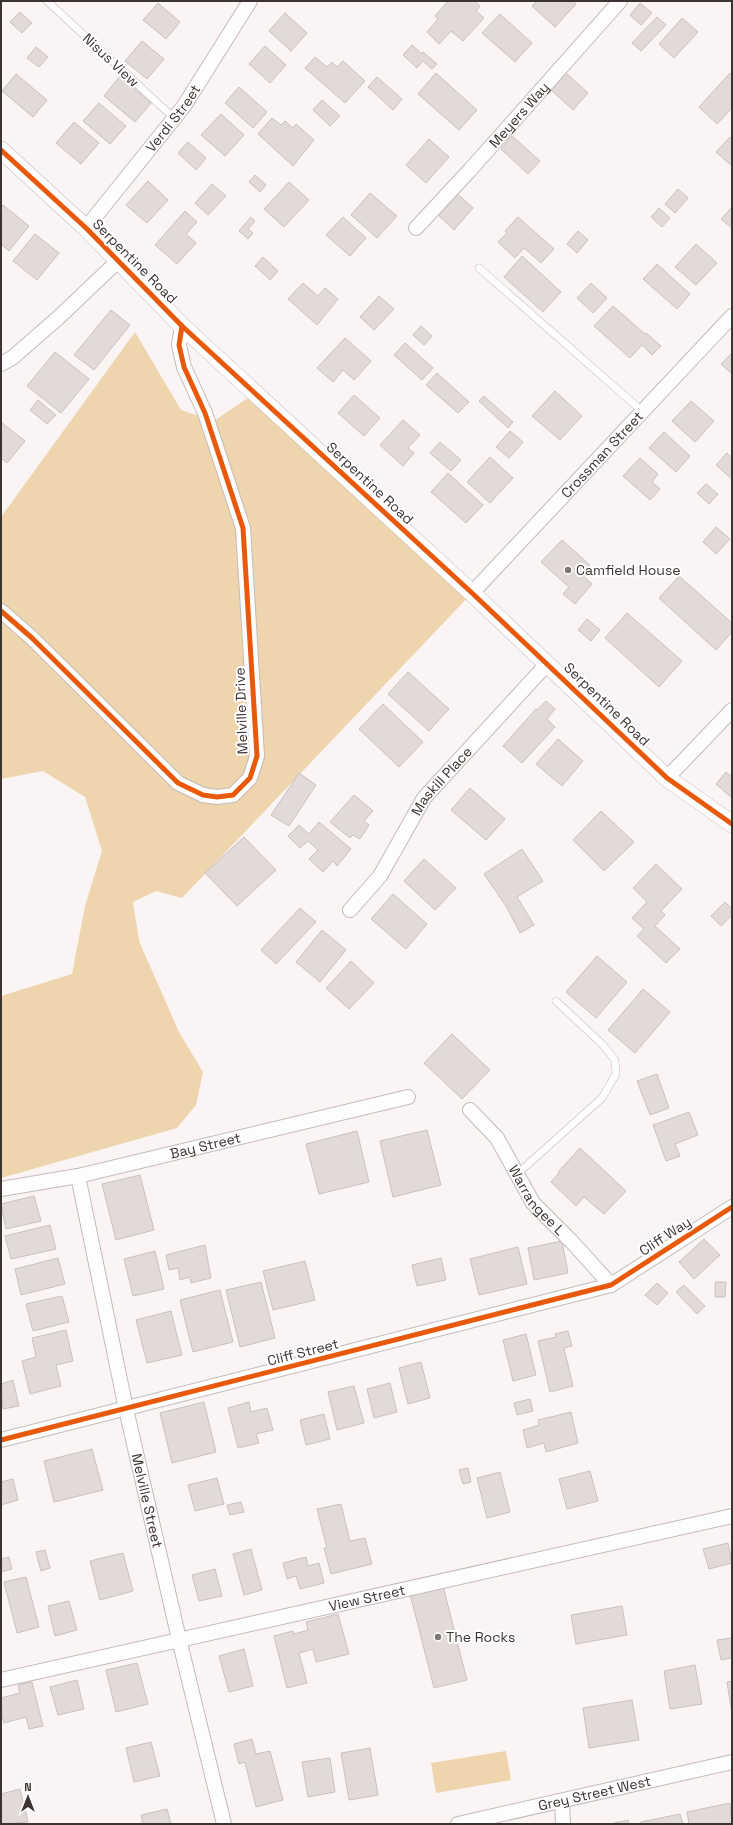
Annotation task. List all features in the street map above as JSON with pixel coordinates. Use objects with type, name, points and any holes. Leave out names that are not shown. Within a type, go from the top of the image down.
[{"type":"street","name":"Verdi Street","points":[[86,228],[184,106],[250,1]]},
{"type":"street","name":"Meyers Way","points":[[416,228],[470,170],[620,1]]},
{"type":"street","name":"Serpentine Road","points":[[1,150],[86,228],[182,326],[472,593],[667,778],[732,824]]},
{"type":"street","points":[[1,364],[12,358],[58,318],[118,261]]},
{"type":"street","name":"Crossman Street","points":[[472,593],[732,316]]},
{"type":"street","name":"Melville Drive","points":[[1,611],[32,638],[178,782],[202,795],[217,797],[233,795],[250,778],[257,756],[243,528],[205,413],[184,367],[179,345],[182,326]]},
{"type":"street","name":"Maskill Place","points":[[350,910],[380,876],[424,798],[504,713],[547,664]]},
{"type":"street","points":[[667,778],[732,710]]},
{"type":"street","name":"Bay Street","points":[[1,1189],[78,1176],[408,1097]]},
{"type":"street","name":"Warrangee L","points":[[470,1110],[497,1138],[533,1203],[572,1242],[611,1285]]},
{"type":"street","name":"Melville Street","points":[[78,1176],[126,1410],[224,1824]]},
{"type":"street","name":"Cliff Way","points":[[611,1285],[732,1207]]},
{"type":"street","name":"Cliff Street","points":[[1,1440],[126,1410],[611,1285]]},
{"type":"street","name":"View Street","points":[[1,1680],[732,1516]]},
{"type":"street","name":"Grey Street West","points":[[458,1824],[732,1762]]},
{"type":"street","points":[[562,1801],[563,1824]]},
{"type":"lane","name":"Nisus View","points":[[47,1],[174,119]]},
{"type":"lane","points":[[479,268],[642,411]]},
{"type":"lane","points":[[516,1174],[602,1098],[616,1074],[615,1060],[603,1045],[556,1001]]},
{"type":"shaded area","points":[[135,332],[181,410],[214,421],[255,393],[472,593],[182,898],[156,891],[133,902],[139,941],[179,1032],[203,1072],[196,1105],[177,1128],[1,1178],[1,996],[72,974],[85,906],[102,851],[85,797],[43,771],[1,779],[1,517]]},
{"type":"shaded area","points":[[506,1751],[511,1780],[436,1793],[431,1763]]},
{"type":"building","points":[[448,1],[475,1],[480,6],[476,11],[484,18],[463,41],[451,31],[439,44],[427,32],[438,19],[435,16]]},
{"type":"building","points":[[537,1],[573,1],[576,4],[555,27],[532,6]]},
{"type":"building","points":[[158,3],[180,22],[166,39],[143,20]]},
{"type":"building","points":[[640,3],[652,13],[641,25],[630,15]]},
{"type":"building","points":[[20,12],[32,23],[22,33],[10,22]]},
{"type":"building","points":[[285,13],[307,33],[291,51],[269,31]]},
{"type":"building","points":[[500,14],[532,43],[515,62],[482,33]]},
{"type":"building","points":[[657,17],[666,25],[641,51],[632,43]]},
{"type":"building","points":[[682,18],[698,32],[674,58],[659,44]]},
{"type":"building","points":[[142,41],[164,59],[147,79],[125,61]]},
{"type":"building","points":[[412,45],[437,64],[432,69],[423,61],[417,68],[403,55]]},
{"type":"building","points":[[265,46],[286,65],[270,83],[249,64]]},
{"type":"building","points":[[36,47],[48,57],[39,67],[27,58]]},
{"type":"building","points":[[315,57],[327,67],[332,62],[337,67],[343,61],[365,81],[345,103],[305,68]]},
{"type":"building","points":[[436,73],[477,110],[459,130],[418,94]]},
{"type":"building","points":[[566,73],[588,93],[573,110],[551,90]]},
{"type":"building","points":[[730,73],[732,75],[732,108],[717,124],[699,107]]},
{"type":"building","points":[[16,74],[47,100],[33,117],[2,91]]},
{"type":"building","points":[[120,76],[151,103],[135,122],[104,96]]},
{"type":"building","points":[[377,77],[402,99],[393,110],[368,87]]},
{"type":"building","points":[[239,87],[267,112],[253,128],[225,103]]},
{"type":"building","points":[[322,100],[340,116],[330,126],[313,110]]},
{"type":"building","points":[[99,103],[126,126],[110,144],[83,121]]},
{"type":"building","points":[[221,114],[244,135],[225,156],[201,135]]},
{"type":"building","points":[[272,118],[281,125],[285,121],[293,128],[296,124],[314,140],[293,166],[258,134]]},
{"type":"building","points":[[74,122],[99,143],[81,164],[56,143]]},
{"type":"building","points":[[512,136],[540,161],[528,174],[501,149]]},
{"type":"building","points":[[730,137],[732,139],[732,166],[716,152]]},
{"type":"building","points":[[429,139],[449,157],[426,183],[406,165]]},
{"type":"building","points":[[188,142],[206,158],[196,170],[178,153]]},
{"type":"building","points":[[255,175],[266,185],[260,192],[249,182]]},
{"type":"building","points":[[148,181],[168,200],[147,223],[126,205]]},
{"type":"building","points":[[289,182],[309,200],[284,227],[264,209]]},
{"type":"building","points":[[212,184],[226,196],[208,215],[195,203]]},
{"type":"building","points":[[678,189],[688,198],[675,213],[665,204]]},
{"type":"building","points":[[454,191],[473,208],[454,230],[435,212]]},
{"type":"building","points":[[370,193],[397,216],[377,238],[351,215]]},
{"type":"building","points":[[3,205],[29,226],[9,251],[1,244],[1,208]]},
{"type":"building","points":[[732,207],[732,228],[721,219]]},
{"type":"building","points":[[659,208],[670,218],[662,227],[651,217]]},
{"type":"building","points":[[185,211],[197,222],[186,234],[196,243],[177,264],[155,245]]},
{"type":"building","points":[[251,217],[255,221],[248,229],[253,233],[248,239],[239,231]]},
{"type":"building","points":[[343,217],[366,238],[350,256],[326,235]]},
{"type":"building","points":[[518,217],[554,249],[541,263],[524,248],[515,258],[498,242],[507,233],[505,231]]},
{"type":"building","points":[[578,231],[588,240],[577,253],[567,244]]},
{"type":"building","points":[[35,234],[59,253],[37,280],[13,261]]},
{"type":"building","points":[[696,244],[717,263],[696,285],[675,267]]},
{"type":"building","points":[[522,256],[561,292],[543,312],[504,277]]},
{"type":"building","points":[[263,257],[278,271],[270,280],[255,266]]},
{"type":"building","points":[[657,264],[690,294],[677,309],[643,279]]},
{"type":"building","points":[[303,283],[318,296],[325,288],[338,299],[317,325],[288,299]]},
{"type":"building","points":[[591,283],[607,298],[593,313],[577,298]]},
{"type":"building","points":[[379,296],[394,309],[374,330],[360,317]]},
{"type":"building","points":[[613,306],[661,346],[652,355],[642,345],[630,358],[594,326]]},
{"type":"building","points":[[111,310],[130,325],[94,370],[74,355]]},
{"type":"building","points":[[421,326],[432,336],[424,345],[413,335]]},
{"type":"building","points":[[345,338],[371,361],[354,380],[343,370],[333,382],[317,368]]},
{"type":"building","points":[[405,343],[433,368],[422,380],[394,355]]},
{"type":"building","points":[[55,352],[89,379],[61,413],[27,386]]},
{"type":"building","points":[[732,353],[732,374],[721,364]]},
{"type":"building","points":[[437,373],[469,402],[458,413],[426,385]]},
{"type":"building","points":[[555,391],[582,416],[560,440],[532,416]]},
{"type":"building","points":[[354,395],[380,418],[364,436],[338,413]]},
{"type":"building","points":[[484,396],[513,422],[508,428],[479,401]]},
{"type":"building","points":[[38,400],[56,415],[47,424],[30,410]]},
{"type":"building","points":[[691,401],[714,421],[695,442],[672,421]]},
{"type":"building","points":[[403,420],[420,435],[408,448],[414,453],[403,466],[380,445]]},
{"type":"building","points":[[1,422],[25,441],[7,463],[1,458]]},
{"type":"building","points":[[510,431],[523,442],[509,458],[496,447]]},
{"type":"building","points":[[664,432],[690,456],[676,472],[649,448]]},
{"type":"building","points":[[440,442],[461,460],[451,471],[430,453]]},
{"type":"building","points":[[727,453],[732,458],[732,479],[716,465]]},
{"type":"building","points":[[490,457],[513,478],[490,503],[467,482]]},
{"type":"building","points":[[640,458],[658,474],[652,482],[660,489],[650,500],[623,476]]},
{"type":"building","points":[[448,473],[483,505],[466,523],[431,492]]},
{"type":"building","points":[[706,484],[718,494],[709,504],[697,493]]},
{"type":"building","points":[[716,527],[730,539],[716,554],[703,542]]},
{"type":"building","name":"Camfield House","points":[[562,540],[590,565],[582,575],[592,584],[575,604],[563,594],[569,587],[541,562]]},
{"type":"building","points":[[679,576],[732,623],[732,632],[716,650],[659,598]]},
{"type":"building","points":[[627,613],[682,661],[659,687],[605,638]]},
{"type":"building","points":[[587,619],[600,630],[591,641],[578,630]]},
{"type":"building","points":[[408,672],[449,709],[429,731],[388,694]]},
{"type":"building","points":[[546,701],[555,709],[547,719],[555,727],[522,763],[503,746],[536,709],[537,710]]},
{"type":"building","points":[[383,704],[423,742],[399,767],[359,729]]},
{"type":"building","points":[[558,739],[583,761],[562,786],[536,764]]},
{"type":"building","points":[[726,772],[732,777],[732,798],[716,784]]},
{"type":"building","points":[[299,773],[316,785],[289,826],[271,815]]},
{"type":"building","points":[[470,788],[505,819],[486,840],[451,810]]},
{"type":"building","points":[[354,795],[373,811],[364,821],[369,825],[360,839],[353,835],[350,838],[330,822]]},
{"type":"building","points":[[601,811],[634,842],[604,871],[573,840]]},
{"type":"building","points":[[319,822],[351,849],[337,866],[333,861],[323,872],[309,859],[318,850],[308,841],[300,848],[288,836],[299,825],[309,834]]},
{"type":"building","points":[[244,837],[276,870],[237,906],[205,873]]},
{"type":"building","points":[[522,849],[543,881],[517,897],[534,925],[520,933],[506,906],[484,874]]},
{"type":"building","points":[[424,859],[456,888],[435,910],[404,881]]},
{"type":"building","points":[[656,864],[682,889],[661,911],[665,915],[655,926],[680,949],[666,963],[637,936],[644,929],[632,918],[647,902],[633,888]]},
{"type":"building","points":[[393,894],[427,924],[406,949],[371,919]]},
{"type":"building","points":[[725,902],[732,909],[732,915],[721,926],[711,916]]},
{"type":"building","points":[[300,908],[316,922],[276,964],[261,950]]},
{"type":"building","points":[[322,930],[346,950],[320,982],[296,962]]},
{"type":"building","points":[[597,956],[627,982],[596,1018],[566,992]]},
{"type":"building","points":[[351,961],[374,983],[349,1009],[326,988]]},
{"type":"building","points":[[643,989],[670,1012],[635,1053],[608,1030]]},
{"type":"building","points":[[452,1034],[490,1070],[462,1099],[424,1063]]},
{"type":"building","points":[[657,1074],[669,1108],[650,1115],[637,1081]]},
{"type":"building","points":[[689,1112],[698,1135],[675,1144],[680,1156],[666,1161],[653,1125]]},
{"type":"building","points":[[427,1130],[441,1185],[393,1197],[380,1141]]},
{"type":"building","points":[[357,1131],[369,1182],[319,1194],[306,1144]]},
{"type":"building","points":[[580,1148],[626,1191],[604,1214],[584,1197],[576,1206],[551,1182]]},
{"type":"building","points":[[140,1175],[154,1230],[116,1240],[102,1184]]},
{"type":"building","points":[[34,1196],[41,1221],[6,1229],[1,1204]]},
{"type":"building","points":[[50,1225],[56,1249],[11,1259],[5,1236]]},
{"type":"building","points":[[704,1239],[720,1255],[694,1279],[679,1262]]},
{"type":"building","points":[[562,1241],[568,1273],[534,1280],[528,1248]]},
{"type":"building","points":[[205,1245],[211,1278],[191,1283],[190,1277],[180,1280],[178,1268],[169,1270],[166,1255]]},
{"type":"building","points":[[518,1247],[527,1284],[479,1295],[470,1259]]},
{"type":"building","points":[[155,1251],[164,1289],[133,1296],[124,1259]]},
{"type":"building","points":[[58,1258],[65,1284],[21,1295],[15,1269]]},
{"type":"building","points":[[441,1258],[446,1280],[417,1286],[412,1265]]},
{"type":"building","points":[[305,1261],[315,1300],[273,1310],[263,1271]]},
{"type":"building","points":[[261,1282],[275,1338],[240,1347],[226,1290]]},
{"type":"building","points":[[715,1282],[726,1282],[725,1297],[715,1297]]},
{"type":"building","points":[[657,1283],[668,1293],[657,1305],[645,1295]]},
{"type":"building","points":[[684,1285],[705,1306],[697,1314],[676,1292]]},
{"type":"building","points":[[220,1290],[233,1342],[193,1352],[180,1300]]},
{"type":"building","points":[[62,1296],[69,1322],[33,1331],[26,1304]]},
{"type":"building","points":[[171,1311],[182,1355],[147,1363],[136,1320]]},
{"type":"building","points":[[66,1330],[73,1361],[56,1365],[61,1386],[30,1394],[22,1361],[36,1357],[32,1338]]},
{"type":"building","points":[[568,1331],[572,1346],[564,1348],[573,1386],[550,1392],[538,1341],[556,1337],[555,1334]]},
{"type":"building","points":[[526,1334],[536,1375],[513,1381],[503,1340]]},
{"type":"building","points":[[421,1362],[430,1398],[408,1404],[399,1368]]},
{"type":"building","points":[[13,1380],[19,1406],[3,1409],[1,1384]]},
{"type":"building","points":[[390,1383],[397,1412],[374,1418],[367,1389]]},
{"type":"building","points":[[354,1386],[364,1423],[337,1430],[328,1392]]},
{"type":"building","points":[[530,1399],[533,1411],[517,1415],[514,1403]]},
{"type":"building","points":[[204,1402],[216,1452],[172,1463],[160,1413]]},
{"type":"building","points":[[249,1402],[251,1412],[267,1408],[273,1430],[256,1434],[259,1443],[238,1448],[228,1408]]},
{"type":"building","points":[[571,1412],[578,1443],[546,1452],[544,1443],[527,1448],[523,1430],[539,1425],[538,1420]]},
{"type":"building","points":[[324,1414],[330,1439],[306,1445],[300,1420]]},
{"type":"building","points":[[92,1449],[103,1490],[54,1502],[44,1461]]},
{"type":"building","points":[[468,1468],[471,1482],[463,1484],[459,1470]]},
{"type":"building","points":[[590,1471],[598,1501],[567,1509],[559,1479]]},
{"type":"building","points":[[500,1472],[510,1512],[487,1518],[477,1478]]},
{"type":"building","points":[[217,1478],[224,1504],[195,1511],[188,1485]]},
{"type":"building","points":[[13,1479],[18,1500],[1,1505],[1,1482]]},
{"type":"building","points":[[241,1502],[244,1512],[230,1515],[227,1505]]},
{"type":"building","points":[[341,1504],[350,1541],[365,1538],[372,1564],[331,1574],[324,1548],[327,1548],[317,1509]]},
{"type":"building","points":[[728,1543],[732,1563],[709,1569],[703,1549]]},
{"type":"building","points":[[251,1549],[262,1590],[244,1595],[233,1554]]},
{"type":"building","points":[[45,1550],[50,1568],[41,1571],[36,1552]]},
{"type":"building","points":[[123,1553],[133,1591],[100,1600],[90,1561]]},
{"type":"building","points":[[9,1557],[12,1569],[1,1572],[1,1559]]},
{"type":"building","points":[[306,1557],[308,1566],[319,1563],[324,1583],[300,1589],[296,1576],[287,1579],[283,1563]]},
{"type":"building","points":[[215,1569],[222,1596],[199,1601],[192,1575]]},
{"type":"building","points":[[26,1577],[39,1627],[17,1633],[4,1582]]},
{"type":"building","name":"The Rocks","points":[[443,1586],[467,1680],[434,1688],[410,1594]]},
{"type":"building","points":[[69,1601],[77,1630],[55,1636],[48,1606]]},
{"type":"building","points":[[622,1606],[627,1635],[576,1644],[571,1615]]},
{"type":"building","points":[[338,1614],[349,1654],[316,1662],[313,1649],[299,1653],[307,1683],[287,1688],[274,1636],[293,1631],[294,1634],[308,1630],[306,1622]]},
{"type":"building","points":[[732,1638],[732,1658],[721,1660],[717,1640]]},
{"type":"building","points":[[244,1649],[253,1686],[229,1692],[219,1656]]},
{"type":"building","points":[[137,1663],[148,1704],[116,1712],[106,1670]]},
{"type":"building","points":[[695,1665],[702,1704],[670,1709],[664,1671]]},
{"type":"building","points":[[77,1680],[84,1709],[58,1715],[50,1687]]},
{"type":"building","points":[[732,1681],[732,1714],[727,1682]]},
{"type":"building","points":[[32,1682],[43,1726],[29,1729],[26,1717],[4,1723],[1,1712],[1,1698],[20,1693],[18,1685]]},
{"type":"building","points":[[632,1700],[639,1740],[589,1748],[583,1708]]},
{"type":"building","points":[[252,1739],[256,1754],[270,1751],[283,1800],[256,1807],[245,1762],[239,1764],[234,1744]]},
{"type":"building","points":[[151,1742],[160,1776],[134,1782],[126,1748]]},
{"type":"building","points":[[370,1748],[378,1795],[349,1800],[341,1753]]},
{"type":"building","points":[[330,1758],[335,1792],[308,1797],[302,1762]]},
{"type":"building","points":[[20,1789],[28,1822],[1,1824],[1,1794]]},
{"type":"building","points":[[730,1803],[732,1824],[689,1824],[687,1812]]},
{"type":"building","points":[[167,1809],[171,1824],[143,1824],[141,1815]]},
{"type":"building","points":[[680,1814],[683,1824],[641,1824],[641,1822]]},
{"type":"building","points":[[628,1820],[629,1824],[610,1824]]},
{"type":"cycle path","points":[[1,150],[86,228],[182,326],[472,593],[667,778],[732,824]]},
{"type":"cycle path","points":[[1,611],[32,638],[178,783],[203,795],[217,797],[233,795],[250,778],[257,756],[243,528],[205,413],[184,367],[179,345],[182,326]]},
{"type":"cycle path","points":[[1,1440],[611,1285],[732,1207]]},
{"type":"place","name":"Camfield House","points":[[568,570]]},
{"type":"place","name":"The Rocks","points":[[438,1637]]}]
